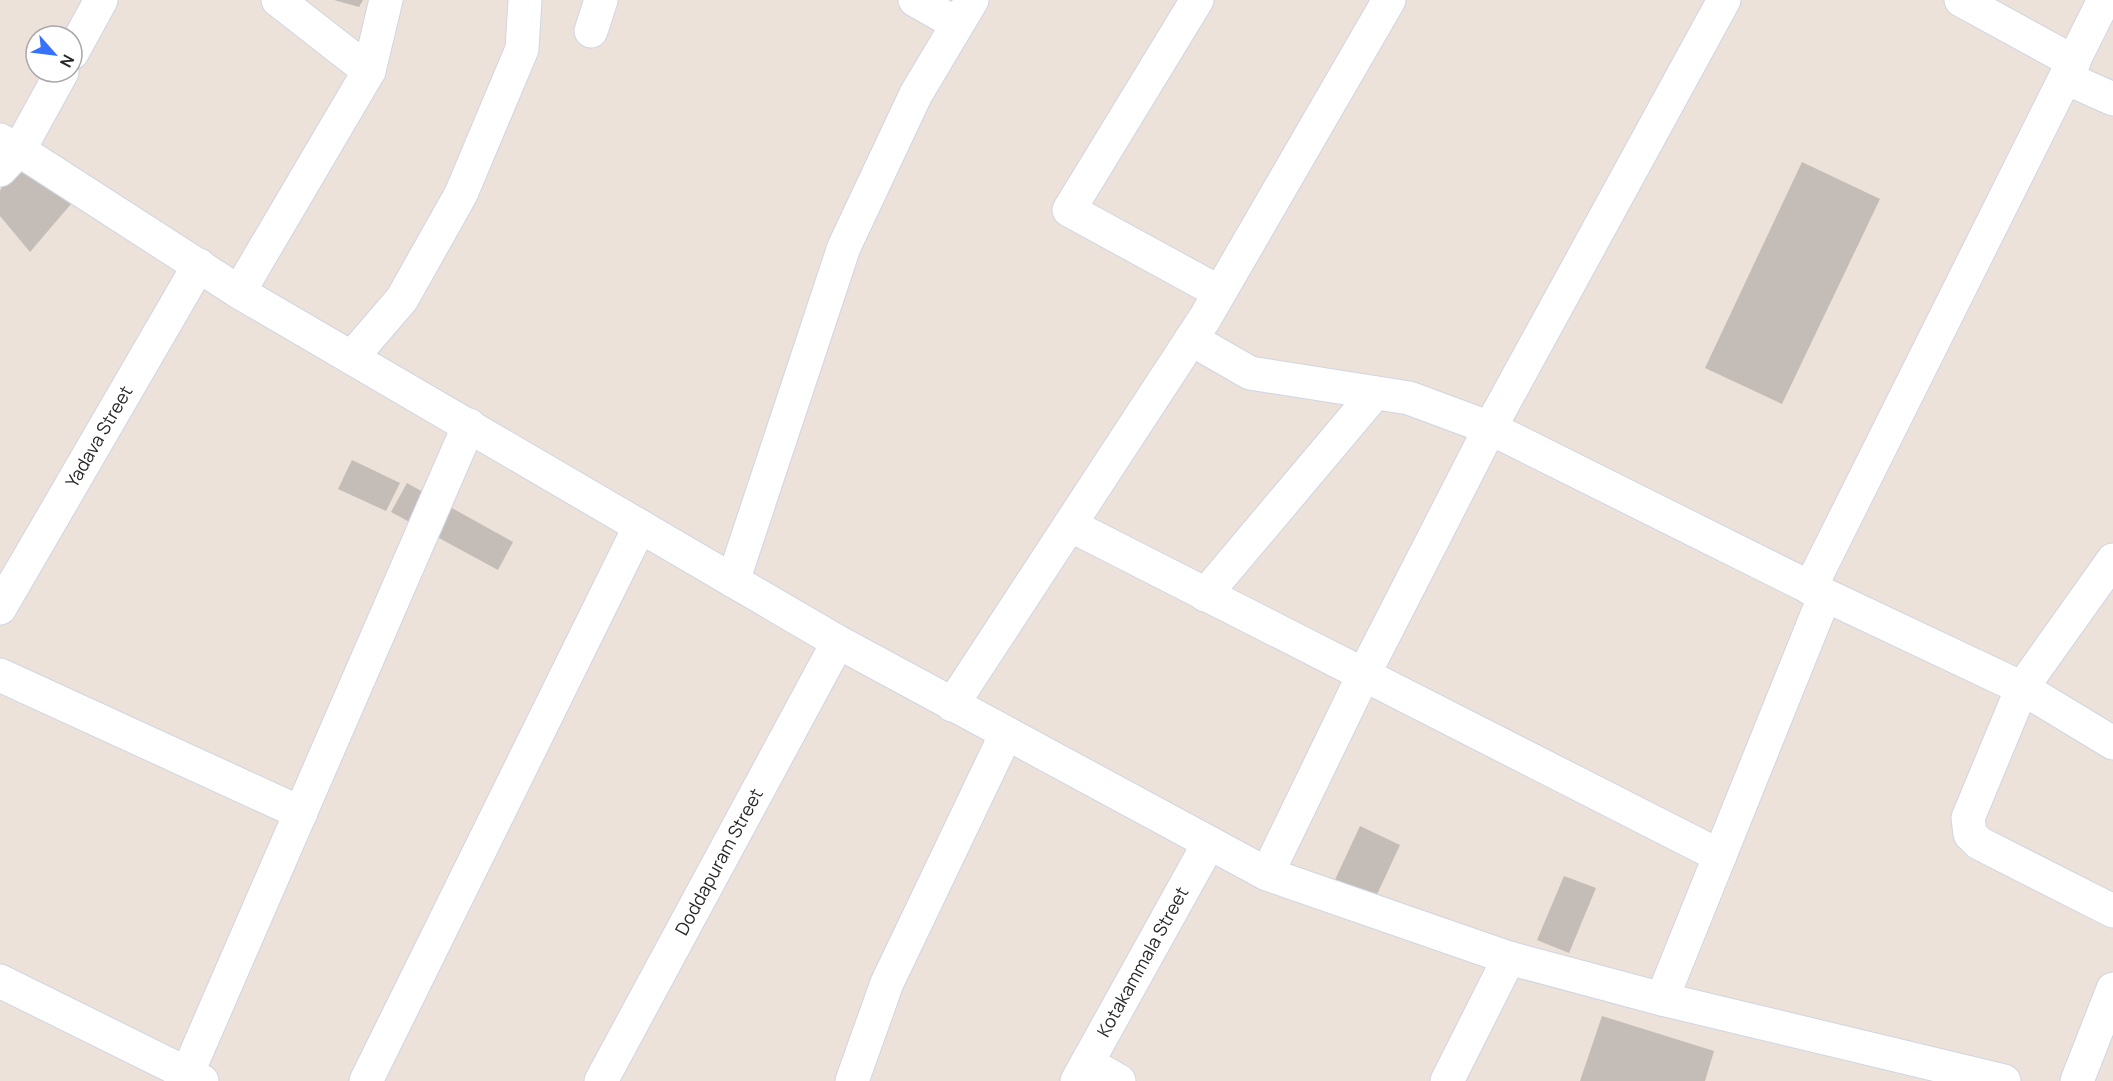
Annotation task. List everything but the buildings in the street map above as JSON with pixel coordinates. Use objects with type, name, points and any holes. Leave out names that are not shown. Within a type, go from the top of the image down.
[{"type":"street","points":[[84,31],[101,0]]},
{"type":"street","points":[[278,0],[369,71]]},
{"type":"street","points":[[239,292],[369,71],[386,0]]},
{"type":"street","points":[[353,356],[402,299],[461,194],[522,49],[525,0]]},
{"type":"street","points":[[591,31],[601,0]]},
{"type":"street","points":[[733,580],[844,246],[916,94],[965,12],[915,0]]},
{"type":"street","points":[[1197,0],[1070,210],[1220,292]]},
{"type":"street","points":[[952,705],[1191,339],[1389,0]]},
{"type":"street","points":[[1267,874],[1363,676],[1490,428],[1724,0]]},
{"type":"street","points":[[1961,0],[2113,99]]},
{"type":"street","points":[[1662,999],[1720,856],[1817,592],[2104,0]]},
{"type":"street","points":[[54,84],[6,153],[837,642],[1267,874],[1509,958],[1662,999],[2004,1081]]},
{"type":"street","name":"Yadava Street","points":[[0,608],[199,265]]},
{"type":"street","points":[[1191,339],[1250,373],[1409,398],[1490,428],[1817,592],[2022,688],[2113,743]]},
{"type":"street","points":[[1206,595],[1375,393]]},
{"type":"street","points":[[0,981],[194,1077],[300,813],[469,425]]},
{"type":"street","points":[[1070,525],[1720,856]]},
{"type":"street","points":[[366,1081],[640,526]]},
{"type":"street","points":[[2113,560],[2022,688],[1968,818],[1970,834],[1979,843],[2113,911]]},
{"type":"street","name":"Doddapuram Street","points":[[601,1081],[837,642]]},
{"type":"street","points":[[0,675],[300,813]]},
{"type":"street","points":[[852,1081],[887,983],[1006,734]]},
{"type":"street","name":"Kotakammala Street","points":[[1082,1072],[1209,843]]},
{"type":"street","points":[[1447,1081],[1509,958]]},
{"type":"street","points":[[2077,1081],[2113,989]]},
{"type":"street","points":[[1082,1072],[1119,1081]]}]
